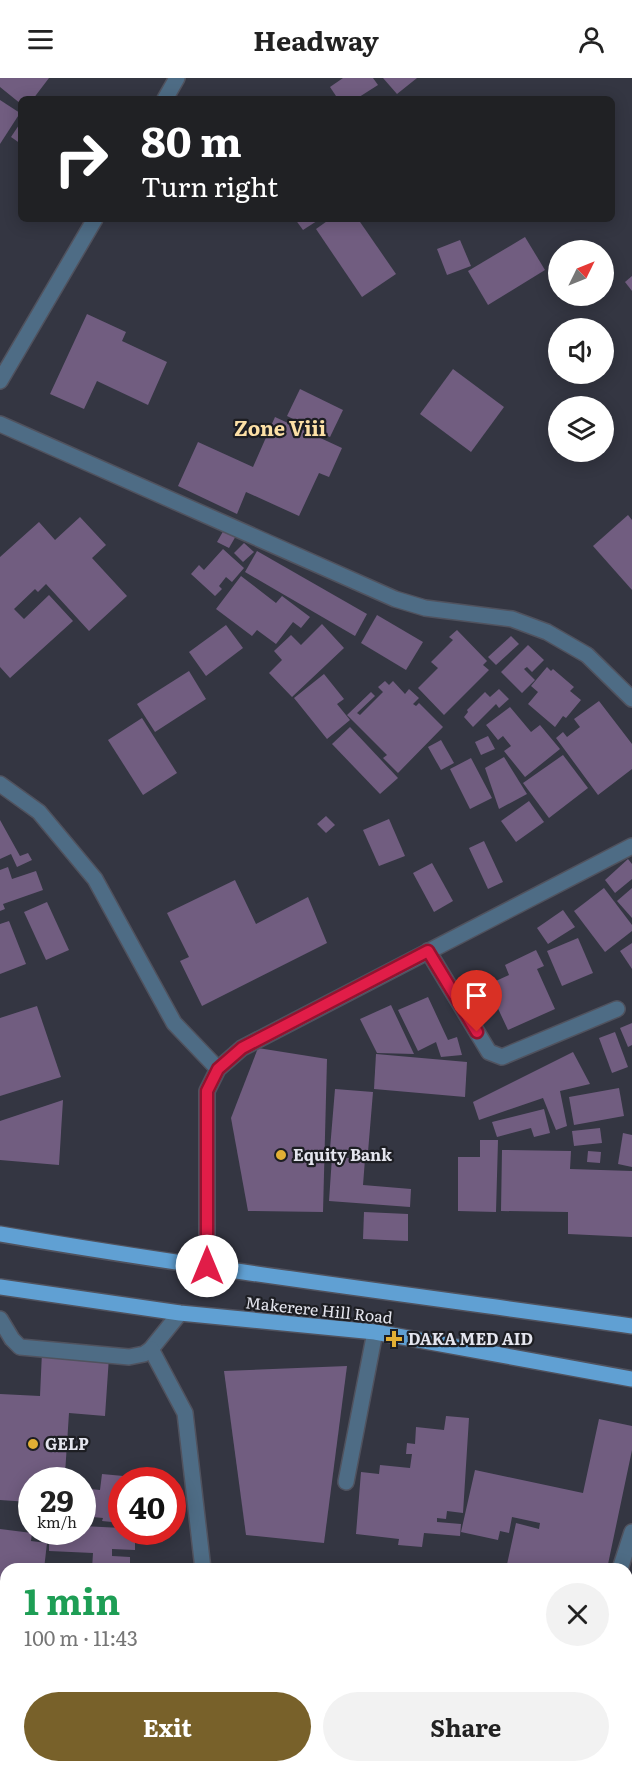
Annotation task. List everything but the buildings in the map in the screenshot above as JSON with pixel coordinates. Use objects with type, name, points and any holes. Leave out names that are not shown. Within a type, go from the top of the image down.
[{"type":"main road","name":"Makerere Hill Road","points":[[0,1234],[264,1276],[381,1290],[632,1326]]},
{"type":"main road","name":"Makerere Hill Road","points":[[0,1287],[180,1313],[375,1332],[632,1379]]},
{"type":"street","points":[[167,96],[177,78]]},
{"type":"street","points":[[0,381],[93,222]]},
{"type":"street","points":[[0,424],[395,600],[425,608],[512,619],[547,632],[587,656],[632,699]]},
{"type":"street","points":[[0,784],[39,812],[95,879],[174,1023],[218,1069]]},
{"type":"street","points":[[207,1266],[207,1091],[218,1069],[242,1048],[632,846]]},
{"type":"street","points":[[428,951],[489,1052],[502,1057],[618,1009]]},
{"type":"street","points":[[0,1319],[20,1347],[129,1357],[144,1354],[151,1349],[180,1313]]},
{"type":"street","points":[[346,1482],[375,1332]]},
{"type":"street","points":[[151,1349],[185,1413],[202,1563]]},
{"type":"street","points":[[622,1563],[632,1532]]},
{"type":"place","name":"Equity Bank","points":[[281,1155]]},
{"type":"place","name":"DAKA MED AID","points":[[394,1339]]},
{"type":"place","name":"GELP","points":[[33,1444]]},
{"type":"district","name":"Zone Viii","points":[[280,429]]},
{"type":"route","points":[[207,1266],[207,1091],[218,1069],[242,1048],[428,951],[477,1032]]}]
